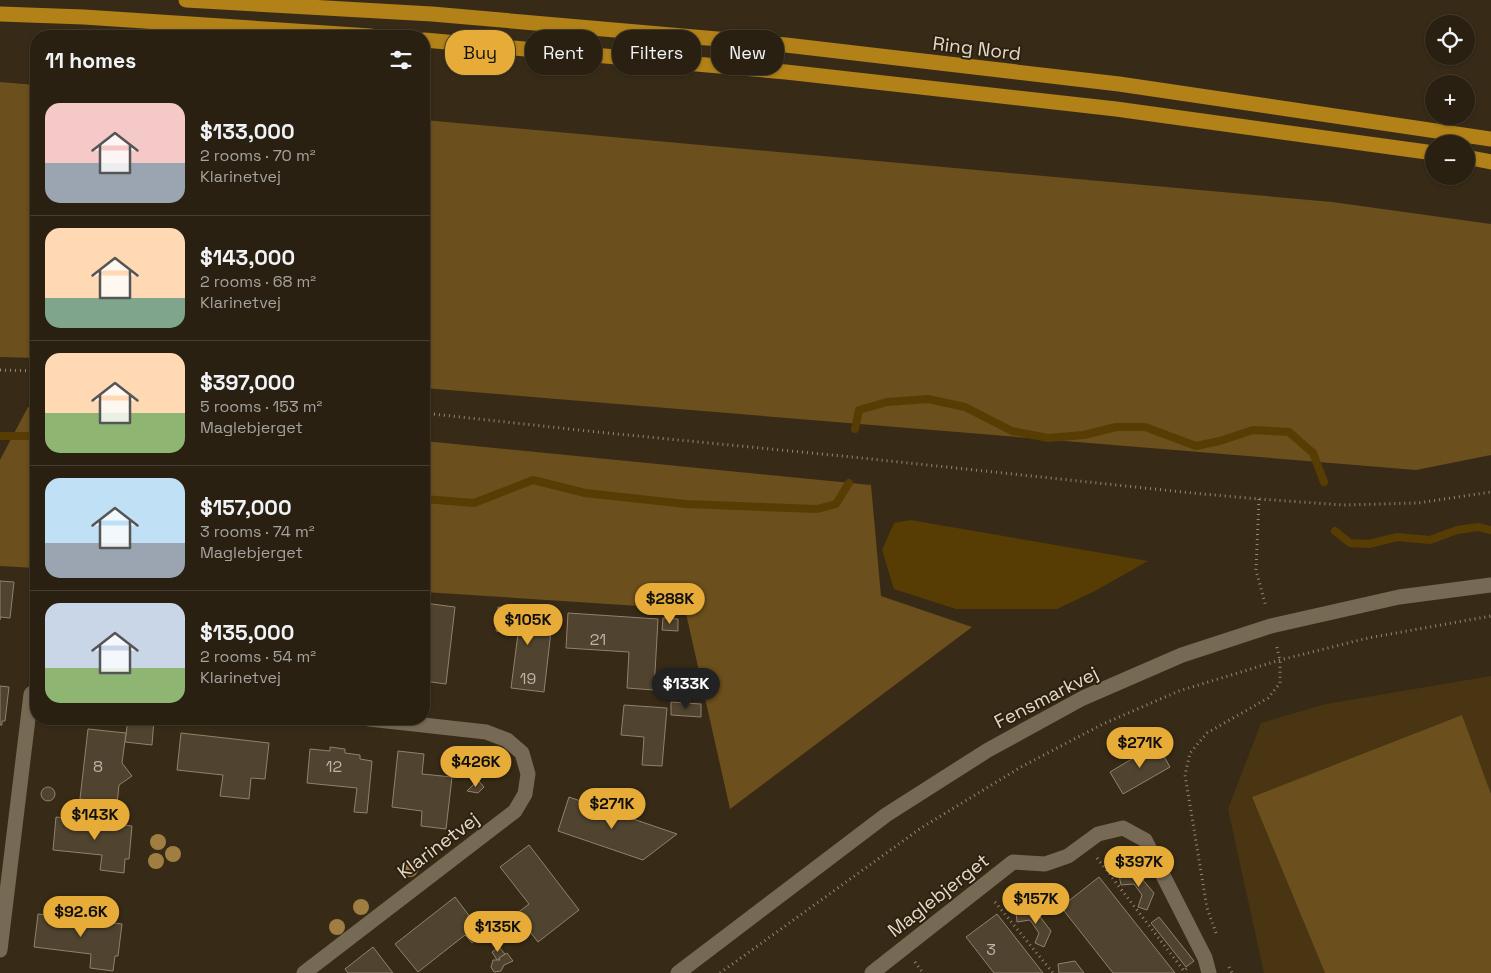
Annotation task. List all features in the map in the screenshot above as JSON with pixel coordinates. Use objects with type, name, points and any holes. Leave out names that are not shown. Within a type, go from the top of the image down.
[{"type":"highway","name":"Ring Nord","points":[[186,0],[432,14],[786,46],[1119,84],[1491,139]]},
{"type":"highway","points":[[0,14],[84,17],[280,30]]},
{"type":"highway","points":[[430,41],[815,75],[1116,109],[1425,152]]},
{"type":"highway","points":[[1475,159],[1491,162]]},
{"type":"street","name":"Fensmarkvej","points":[[687,970],[886,815],[988,750],[1083,698],[1182,655],[1271,626],[1399,597],[1491,586]]},
{"type":"street","points":[[0,950],[30,702]]},
{"type":"street","name":"Klarinetvej","points":[[304,973],[515,811],[525,794],[528,774],[522,753],[507,740],[486,732],[423,725]]},
{"type":"street","name":"Maglebjerget","points":[[872,973],[1013,862],[1045,864],[1068,856],[1098,834],[1123,828],[1144,840],[1205,958],[1209,973]]},
{"type":"path","points":[[0,370],[30,371]]},
{"type":"path","points":[[430,414],[1259,499],[1343,505],[1418,503],[1491,492]]},
{"type":"path","points":[[1218,936],[1207,908],[1185,775],[1190,753],[1207,733],[1268,698],[1280,683],[1280,660],[1256,570],[1259,499]]},
{"type":"path","points":[[720,973],[921,828],[1021,767],[1103,724],[1179,692],[1280,660],[1368,638],[1491,616]]},
{"type":"path","points":[[1086,843],[1184,971],[1205,958]]},
{"type":"path","points":[[982,886],[1053,973]]},
{"type":"path","points":[[1228,964],[1232,973]]},
{"type":"shaded area","points":[[0,82],[30,84],[30,358],[0,357]]},
{"type":"shaded area","points":[[430,121],[1332,202],[1491,224],[1491,455],[1416,470],[430,388]]},
{"type":"shaded area","points":[[28,407],[30,407],[30,568],[0,566],[0,460]]},
{"type":"shaded area","points":[[430,442],[871,485],[881,596],[972,627],[730,809],[685,609],[430,592]]},
{"type":"shaded area","points":[[910,520],[1148,561],[1095,591],[1057,609],[956,609],[894,589],[882,550],[894,523]]},
{"type":"shaded area","points":[[1491,676],[1491,794],[1462,715],[1252,797],[1325,973],[1264,973],[1228,809],[1261,723],[1326,704]]},
{"type":"shaded area","points":[[1462,715],[1491,794],[1491,973],[1325,973],[1252,797]]},
{"type":"building","points":[[0,581],[14,582],[10,618],[0,617]]},
{"type":"building","points":[[430,604],[455,607],[446,684],[430,682]]},
{"type":"building","points":[[498,607],[553,614],[544,692],[511,688],[518,634],[496,631]]},
{"type":"building","points":[[568,613],[658,619],[654,690],[627,688],[629,652],[566,648]]},
{"type":"building","points":[[663,618],[678,619],[678,631],[662,630]]},
{"type":"building","points":[[0,686],[9,687],[5,721],[2,721],[2,725],[0,725]]},
{"type":"building","points":[[671,702],[701,704],[701,717],[671,715]]},
{"type":"building","points":[[624,705],[667,708],[662,766],[642,765],[644,737],[621,735]]},
{"type":"building","points":[[127,725],[154,725],[152,745],[125,742]]},
{"type":"building","points":[[88,729],[126,733],[122,763],[132,776],[119,785],[117,804],[80,799]]},
{"type":"building","points":[[181,733],[269,743],[265,779],[251,778],[249,799],[220,796],[223,775],[177,770]]},
{"type":"building","points":[[1157,744],[1170,767],[1123,794],[1110,772]]},
{"type":"building","points":[[330,747],[345,749],[345,753],[360,755],[360,759],[372,761],[367,813],[354,812],[357,788],[307,783],[310,749],[330,751]]},
{"type":"building","points":[[398,751],[424,754],[422,774],[452,777],[446,829],[421,826],[422,811],[392,807]]},
{"type":"building","points":[[457,758],[466,759],[469,766],[464,772],[456,771],[453,765]]},
{"type":"building","points":[[478,780],[484,787],[478,793],[467,791]]},
{"type":"building","points":[[45,787],[51,787],[55,794],[51,801],[45,801],[41,797],[41,791]]},
{"type":"building","points":[[569,797],[677,834],[643,860],[558,831]]},
{"type":"building","points":[[56,817],[132,826],[129,859],[125,859],[124,873],[100,870],[102,855],[53,850]]},
{"type":"building","points":[[529,845],[579,910],[538,942],[516,914],[529,904],[500,867]]},
{"type":"building","points":[[1137,873],[1154,893],[1147,910],[1138,907],[1142,895],[1134,884],[1121,885],[1119,875]]},
{"type":"building","points":[[1099,877],[1175,973],[1113,973],[1061,907]]},
{"type":"building","points":[[455,897],[477,926],[473,929],[480,937],[472,943],[465,935],[418,972],[395,944]]},
{"type":"building","points":[[1034,909],[1051,931],[1044,947],[1035,943],[1039,933],[1030,920],[1017,922],[1016,912]]},
{"type":"building","points":[[38,914],[122,924],[118,956],[115,956],[113,971],[90,968],[91,954],[34,947]]},
{"type":"building","points":[[997,914],[1043,973],[994,973],[966,937]]},
{"type":"building","points":[[1159,917],[1194,961],[1186,967],[1151,923]]},
{"type":"building","points":[[373,947],[393,973],[348,973],[345,969]]},
{"type":"building","points":[[499,947],[505,954],[497,960],[492,952]]},
{"type":"building","points":[[507,953],[513,961],[504,965],[501,971],[494,972],[491,967],[493,960],[500,960],[499,958]]},
{"type":"building","points":[[1075,961],[1084,973],[1059,973],[1058,964]]},
{"type":"waterway","points":[[855,429],[859,410],[887,402],[928,399],[965,407],[1012,431],[1048,438],[1084,435],[1116,427],[1145,427],[1196,446],[1220,441],[1253,430],[1289,432],[1313,453],[1324,482]]},
{"type":"waterway","points":[[0,436],[30,436]]},
{"type":"waterway","points":[[430,499],[474,503],[533,480],[585,493],[686,504],[817,509],[836,504],[849,483]]},
{"type":"waterway","points":[[1335,531],[1350,543],[1369,544],[1397,537],[1430,540],[1457,530],[1478,527],[1491,530]]}]
